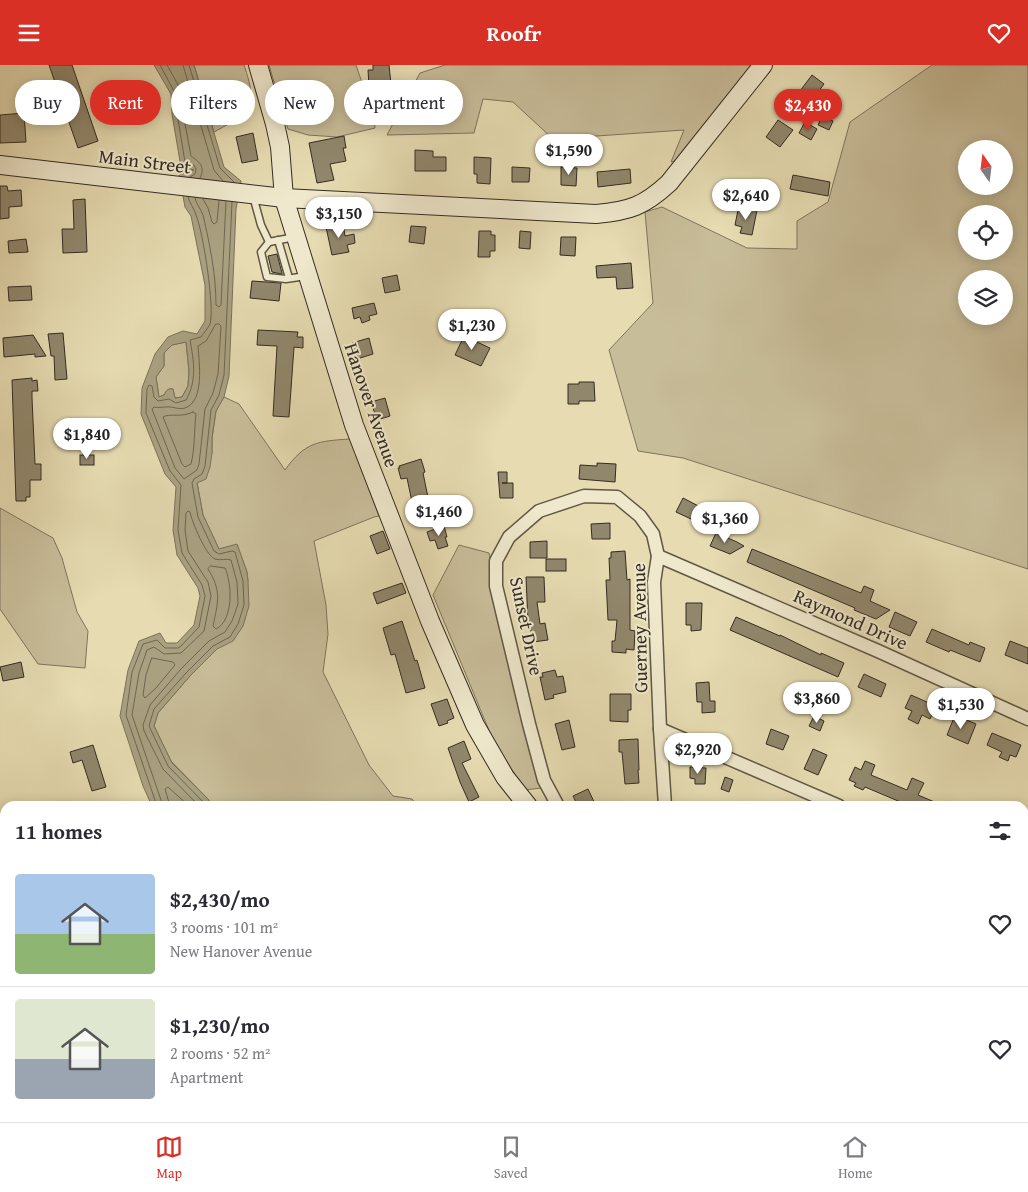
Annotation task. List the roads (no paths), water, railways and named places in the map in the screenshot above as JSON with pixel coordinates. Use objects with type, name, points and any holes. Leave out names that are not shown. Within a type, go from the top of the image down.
[{"type":"main road","name":"Hanover Avenue","points":[[258,65],[280,147],[287,239],[308,276],[354,425],[430,621],[475,725],[505,777],[524,801]]},
{"type":"main road","name":"Main Street","points":[[0,165],[284,198],[596,214],[616,212],[634,208],[652,198],[669,183],[763,65]]},
{"type":"street","name":"Guerney Avenue","points":[[584,496],[617,497],[640,516],[654,534],[658,556],[654,582],[665,801]]},
{"type":"street","name":"Sunset Drive","points":[[555,801],[544,780],[529,723],[496,586],[496,561],[509,537],[539,511],[584,496]]},
{"type":"street","name":"Raymond Drive","points":[[658,556],[878,651],[1028,719]]},
{"type":"street","points":[[660,729],[827,801]]},
{"type":"lane","points":[[246,194],[269,242]]},
{"type":"lane","points":[[289,278],[287,239],[269,242],[261,252],[267,277],[289,278],[308,276]]},
{"type":"water","points":[[154,65],[194,65],[198,80],[171,80],[171,94]]},
{"type":"water","points":[[174,125],[212,125],[224,167],[241,181],[236,209],[229,376],[224,397],[216,411],[210,467],[206,479],[197,483],[203,515],[219,549],[237,544],[247,572],[249,606],[243,626],[233,641],[217,649],[190,676],[158,713],[154,726],[172,763],[209,801],[150,801],[120,716],[128,670],[139,641],[160,633],[166,643],[177,643],[194,625],[200,596],[198,588],[177,555],[173,530],[176,487],[165,474],[141,414],[142,388],[155,354],[168,337],[183,331],[197,334],[205,321],[205,285],[191,216],[185,207],[179,175],[194,170],[181,167]],"holes":[[[186,342],[189,371],[188,386],[182,397],[175,398],[173,389],[167,390],[164,395],[159,397],[156,377],[164,366],[164,353],[172,345]]]}]
